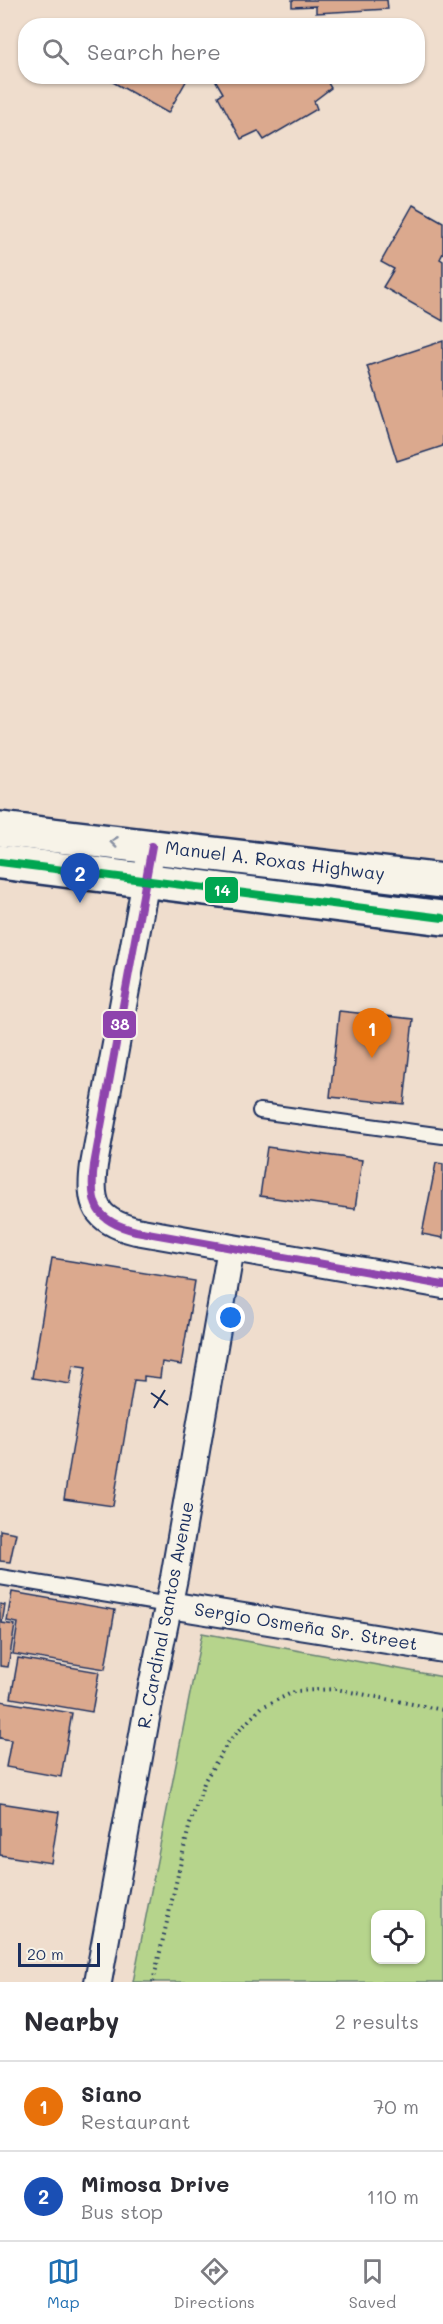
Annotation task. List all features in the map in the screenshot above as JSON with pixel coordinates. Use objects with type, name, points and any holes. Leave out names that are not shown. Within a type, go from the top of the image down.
[{"type":"main road","name":"Manuel A. Roxas Highway","points":[[0,829],[443,881]]},
{"type":"main road","name":"Manuel A. Roxas Highway","points":[[0,862],[443,918]]},
{"type":"street","points":[[152,846],[107,1087],[91,1190],[98,1210],[115,1226],[443,1285]]},
{"type":"street","name":"R. Cardinal Santos Avenue","points":[[98,1982],[169,1605],[231,1248]]},
{"type":"street","name":"Sergio Osmeña Sr. Street","points":[[169,1605],[443,1648]]},
{"type":"lane","points":[[260,1111],[443,1136]]},
{"type":"lane","points":[[0,1577],[169,1605]]},
{"type":"path","points":[[153,1982],[189,1827],[205,1780],[229,1741],[262,1707],[296,1691],[336,1689],[443,1710]]},
{"type":"green space","points":[[202,1633],[443,1677],[443,1982],[133,1982]]},
{"type":"building","points":[[292,0],[387,0],[388,9],[316,13],[316,6],[292,7]]},
{"type":"building","points":[[116,84],[184,84],[168,113]]},
{"type":"building","points":[[218,84],[329,84],[331,88],[314,101],[317,109],[264,140],[258,131],[241,139],[218,96],[223,93]]},
{"type":"building","points":[[413,205],[443,222],[443,253],[440,259],[443,261],[443,321],[383,287],[394,269],[381,262]]},
{"type":"building","points":[[443,341],[443,446],[397,461],[367,366]]},
{"type":"building","points":[[339,1011],[413,1019],[404,1104],[330,1097]]},
{"type":"building","points":[[267,1147],[362,1160],[355,1209],[260,1196]]},
{"type":"building","points":[[436,1163],[443,1164],[443,1238],[422,1234]]},
{"type":"building","points":[[52,1258],[195,1281],[181,1365],[162,1362],[160,1378],[144,1376],[144,1381],[134,1380],[113,1506],[64,1499],[86,1367],[73,1365],[70,1384],[32,1378]]},
{"type":"building","points":[[0,1530],[16,1533],[10,1562],[0,1561]]},
{"type":"building","points":[[12,1592],[115,1610],[105,1669],[13,1654],[18,1623],[7,1621]]},
{"type":"building","points":[[0,1604],[5,1605],[2,1623],[15,1625],[8,1667],[0,1666]]},
{"type":"building","points":[[18,1658],[99,1672],[92,1712],[11,1698]]},
{"type":"building","points":[[0,1701],[72,1713],[61,1777],[6,1767],[11,1740],[0,1738]]},
{"type":"building","points":[[0,1803],[59,1812],[51,1863],[0,1855]]},
{"type":"transit line","name":"38","points":[[152,846],[94,1165],[93,1190],[98,1209],[111,1222],[136,1231],[443,1285]]},
{"type":"transit line","name":"14","points":[[0,862],[443,918]]},
{"type":"place","name":"Mimosa Drive","points":[[80,903]]},
{"type":"place","name":"Siano","points":[[372,1058]]}]
